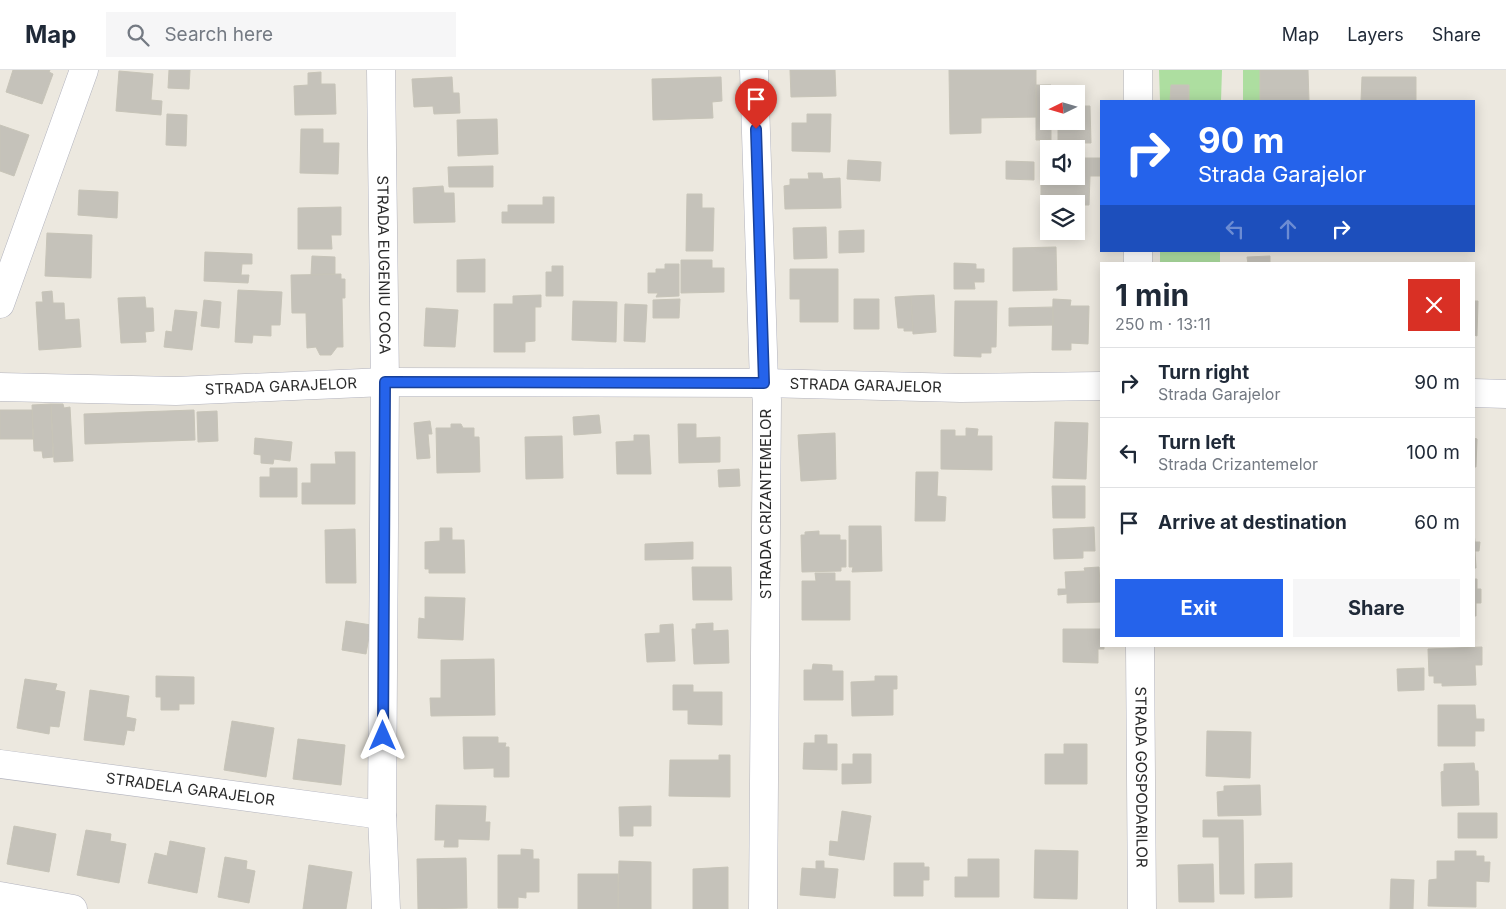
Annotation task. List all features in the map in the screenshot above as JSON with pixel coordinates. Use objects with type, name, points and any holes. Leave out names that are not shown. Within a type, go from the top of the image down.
[{"type":"street","points":[[0,304],[84,70]]},
{"type":"street","name":"STRADA EUGENIU COCA","points":[[381,70],[385,382],[382,815],[386,909]]},
{"type":"street","name":"STRADA CRIZANTEMELOR","points":[[754,70],[764,383],[767,410],[763,909]]},
{"type":"street","points":[[1138,70],[1138,100]]},
{"type":"street","name":"STRADA GARAJELOR","points":[[0,387],[176,391],[385,382],[764,383],[961,388],[1100,386]]},
{"type":"street","points":[[1475,393],[1506,394]]},
{"type":"street","name":"STRADA GOSPODARILOR","points":[[1140,647],[1142,909]]},
{"type":"street","name":"STRADELA GARAJELOR","points":[[0,764],[382,815]]},
{"type":"street","points":[[0,896],[73,909]]},
{"type":"green space","points":[[1159,70],[1222,70],[1221,100],[1160,100]]},
{"type":"green space","points":[[1243,70],[1260,70],[1260,100],[1243,100]]},
{"type":"green space","points":[[1160,252],[1220,252],[1220,262],[1160,262]]},
{"type":"building","points":[[13,70],[50,70],[49,72],[53,74],[42,104],[6,92]]},
{"type":"building","points":[[169,70],[190,70],[189,89],[168,88]]},
{"type":"building","points":[[790,70],[835,70],[836,96],[791,97]]},
{"type":"building","points":[[949,70],[1036,70],[1036,117],[981,118],[981,133],[950,134]]},
{"type":"building","points":[[1260,70],[1308,70],[1309,100],[1260,100]]},
{"type":"building","points":[[119,71],[153,74],[151,100],[162,101],[161,115],[116,111]]},
{"type":"building","points":[[321,72],[321,84],[335,84],[336,114],[295,115],[294,86],[308,85],[308,73]]},
{"type":"building","points":[[452,77],[453,93],[459,93],[460,113],[434,114],[433,106],[414,107],[412,79]]},
{"type":"building","points":[[721,77],[722,101],[712,102],[713,118],[653,120],[652,79]]},
{"type":"building","points":[[1362,77],[1416,77],[1416,100],[1361,100]]},
{"type":"building","points":[[1036,85],[1040,85],[1040,130],[1051,130],[1051,140],[1036,140]]},
{"type":"building","points":[[1171,85],[1189,85],[1189,100],[1170,100]]},
{"type":"building","points":[[1085,106],[1090,106],[1091,143],[1085,143],[1085,140],[1058,140],[1058,130],[1085,130]]},
{"type":"building","points":[[167,114],[187,115],[186,146],[166,145]]},
{"type":"building","points":[[807,114],[831,114],[830,152],[792,151],[792,123],[807,123]]},
{"type":"building","points":[[497,119],[498,154],[458,156],[457,120]]},
{"type":"building","points":[[0,125],[29,135],[14,176],[0,171]]},
{"type":"building","points":[[301,129],[323,129],[323,143],[339,143],[338,174],[300,173]]},
{"type":"building","points":[[1085,158],[1100,158],[1100,176],[1090,176],[1089,205],[1085,205],[1085,195],[1041,195],[1041,185],[1085,185]]},
{"type":"building","points":[[848,160],[881,162],[880,181],[847,179]]},
{"type":"building","points":[[1006,161],[1034,162],[1034,180],[1006,179]]},
{"type":"building","points":[[493,166],[493,187],[449,187],[448,167]]},
{"type":"building","points":[[808,173],[822,173],[823,179],[840,178],[841,208],[785,209],[784,186],[790,185],[790,179],[809,179]]},
{"type":"building","points":[[443,186],[444,193],[454,193],[455,222],[414,223],[413,188]]},
{"type":"building","points":[[79,190],[118,192],[117,218],[78,215]]},
{"type":"building","points":[[687,194],[702,194],[702,208],[714,208],[713,251],[686,251]]},
{"type":"building","points":[[543,197],[554,197],[554,223],[502,223],[502,212],[508,212],[508,205],[543,205]]},
{"type":"building","points":[[341,207],[341,235],[331,235],[332,249],[298,249],[298,208]]},
{"type":"building","points":[[826,227],[827,258],[794,259],[793,228]]},
{"type":"building","points":[[864,230],[864,252],[839,253],[839,231]]},
{"type":"building","points":[[47,233],[92,235],[91,278],[45,276]]},
{"type":"building","points":[[1056,247],[1057,290],[1013,291],[1013,248]]},
{"type":"building","points":[[205,252],[252,254],[252,264],[242,264],[241,275],[249,275],[248,283],[204,281]]},
{"type":"building","points":[[312,256],[335,257],[335,274],[311,275]]},
{"type":"building","points":[[1270,256],[1270,262],[1248,262],[1247,257]]},
{"type":"building","points":[[485,259],[485,292],[457,292],[457,260]]},
{"type":"building","points":[[681,260],[712,260],[712,268],[724,268],[724,292],[681,293]]},
{"type":"building","points":[[954,263],[976,264],[976,269],[984,269],[984,282],[974,282],[975,289],[954,289]]},
{"type":"building","points":[[665,264],[679,264],[679,296],[656,297],[658,293],[648,293],[648,273],[656,273],[656,269],[665,269]]},
{"type":"building","points":[[552,266],[563,266],[563,296],[546,296],[546,272],[552,272]]},
{"type":"building","points":[[790,269],[838,269],[838,322],[800,322],[800,299],[790,299]]},
{"type":"building","points":[[341,274],[341,279],[345,279],[345,298],[342,298],[343,347],[337,347],[331,355],[320,355],[316,347],[307,348],[306,313],[292,313],[291,275]]},
{"type":"building","points":[[238,290],[282,292],[280,325],[271,325],[271,336],[253,335],[252,343],[235,342]]},
{"type":"building","points":[[52,291],[53,303],[64,303],[65,320],[79,319],[81,347],[39,350],[36,302],[43,302],[42,292]]},
{"type":"building","points":[[541,295],[541,307],[535,307],[535,341],[525,342],[525,352],[494,352],[494,304],[513,304],[513,296]]},
{"type":"building","points":[[934,295],[936,332],[913,334],[911,296]]},
{"type":"building","points":[[911,296],[913,331],[904,331],[904,328],[898,328],[895,297]]},
{"type":"building","points":[[145,297],[146,308],[153,308],[154,331],[145,332],[146,342],[121,343],[118,298]]},
{"type":"building","points":[[680,299],[679,318],[653,318],[653,300]]},
{"type":"building","points":[[854,299],[879,299],[879,329],[854,329]]},
{"type":"building","points":[[1053,299],[1071,300],[1070,306],[1089,306],[1088,344],[1071,343],[1071,350],[1052,350]]},
{"type":"building","points":[[204,300],[221,302],[219,328],[201,326]]},
{"type":"building","points":[[573,301],[617,302],[616,342],[572,340]]},
{"type":"building","points":[[955,301],[997,301],[996,347],[991,347],[991,353],[981,353],[981,357],[954,356]]},
{"type":"building","points":[[1475,301],[1478,301],[1477,336],[1475,335]]},
{"type":"building","points":[[625,304],[647,305],[645,342],[624,341]]},
{"type":"building","points":[[1053,307],[1053,325],[1009,326],[1009,308]]},
{"type":"building","points":[[426,308],[458,310],[455,347],[424,346]]},
{"type":"building","points":[[175,310],[197,312],[192,350],[164,347],[166,331],[172,332]]},
{"type":"building","points":[[51,404],[63,404],[64,408],[70,407],[73,461],[54,462]]},
{"type":"building","points":[[51,404],[53,457],[43,458],[42,451],[34,451],[32,405]]},
{"type":"building","points":[[0,410],[32,410],[33,439],[0,439]]},
{"type":"building","points":[[194,410],[195,440],[85,444],[84,414]]},
{"type":"building","points":[[217,411],[218,441],[198,442],[197,412]]},
{"type":"building","points":[[599,415],[601,433],[574,435],[573,417]]},
{"type":"building","points":[[430,421],[432,434],[428,434],[430,458],[417,459],[414,423]]},
{"type":"building","points":[[1055,422],[1088,423],[1086,479],[1053,478]]},
{"type":"building","points":[[451,424],[461,424],[463,428],[474,428],[474,437],[479,437],[480,472],[437,473],[436,428],[451,428]]},
{"type":"building","points":[[678,424],[696,424],[696,438],[720,437],[720,462],[679,463]]},
{"type":"building","points":[[966,428],[978,429],[977,436],[992,436],[992,470],[941,469],[941,430],[955,430],[955,436],[966,436]]},
{"type":"building","points":[[835,433],[836,479],[801,481],[798,435]]},
{"type":"building","points":[[634,435],[649,435],[651,474],[617,474],[616,442],[634,441]]},
{"type":"building","points":[[562,436],[563,478],[526,479],[525,437]]},
{"type":"building","points":[[255,438],[292,442],[290,461],[274,459],[273,464],[261,463],[261,455],[254,454]]},
{"type":"building","points":[[1475,438],[1477,439],[1475,467]]},
{"type":"building","points":[[335,452],[355,452],[355,504],[302,504],[302,483],[311,483],[311,464],[336,464]]},
{"type":"building","points":[[270,468],[297,468],[297,497],[260,497],[260,477],[270,477]]},
{"type":"building","points":[[739,469],[740,486],[719,487],[718,470]]},
{"type":"building","points":[[916,472],[938,472],[937,496],[946,497],[945,521],[915,521]]},
{"type":"building","points":[[1052,486],[1085,486],[1085,518],[1053,518]]},
{"type":"building","points":[[849,526],[881,526],[882,571],[852,572],[853,567],[849,567]]},
{"type":"building","points":[[1094,527],[1095,551],[1083,551],[1083,558],[1054,559],[1053,529]]},
{"type":"building","points":[[440,528],[452,528],[452,540],[464,540],[465,573],[429,573],[429,569],[425,569],[425,542],[440,541]]},
{"type":"building","points":[[355,529],[356,583],[326,583],[325,530]]},
{"type":"building","points":[[819,531],[819,535],[840,535],[840,540],[846,540],[846,567],[841,567],[841,571],[802,572],[801,535],[805,535],[805,532]]},
{"type":"building","points":[[693,542],[693,559],[645,560],[645,544]]},
{"type":"building","points":[[1475,542],[1480,542],[1479,551],[1475,551]]},
{"type":"building","points":[[692,567],[731,567],[732,600],[693,600]]},
{"type":"building","points":[[1099,567],[1100,602],[1067,603],[1067,594],[1058,595],[1058,589],[1066,589],[1065,572],[1085,571],[1084,568]]},
{"type":"building","points":[[815,573],[835,573],[835,581],[850,581],[850,620],[802,620],[802,581],[816,581]]},
{"type":"building","points":[[1475,579],[1477,579],[1477,589],[1481,589],[1481,603],[1476,603],[1476,616]]},
{"type":"building","points":[[425,597],[465,598],[463,640],[418,638],[419,618],[425,619]]},
{"type":"building","points":[[346,621],[371,625],[366,654],[342,650]]},
{"type":"building","points":[[713,623],[713,631],[728,630],[729,663],[694,664],[692,629],[696,629],[696,624]]},
{"type":"building","points":[[673,624],[675,661],[647,662],[645,634],[660,633],[660,625]]},
{"type":"building","points":[[1063,629],[1100,629],[1100,647],[1104,647],[1104,649],[1098,649],[1098,663],[1063,662]]},
{"type":"building","points":[[1482,647],[1482,665],[1475,665],[1476,685],[1442,686],[1442,683],[1434,683],[1434,676],[1429,676],[1428,649]]},
{"type":"building","points":[[494,659],[495,715],[431,716],[430,698],[441,698],[441,660]]},
{"type":"building","points":[[813,664],[832,665],[832,671],[843,671],[843,700],[804,700],[804,670],[812,670]]},
{"type":"building","points":[[1424,668],[1424,690],[1398,691],[1397,669]]},
{"type":"building","points":[[156,676],[194,677],[194,704],[179,704],[179,710],[161,710],[161,697],[156,697]]},
{"type":"building","points":[[875,676],[897,676],[897,689],[893,689],[893,715],[852,716],[851,682],[875,681]]},
{"type":"building","points":[[25,679],[57,684],[55,690],[65,692],[59,727],[50,726],[49,734],[17,728]]},
{"type":"building","points":[[673,685],[693,685],[693,692],[722,692],[722,725],[688,724],[688,710],[673,710]]},
{"type":"building","points":[[90,690],[129,696],[126,717],[136,719],[134,731],[127,730],[124,745],[84,740]]},
{"type":"building","points":[[1438,705],[1475,705],[1476,719],[1484,719],[1484,731],[1475,731],[1475,746],[1438,746]]},
{"type":"building","points":[[232,721],[274,728],[266,777],[224,770]]},
{"type":"building","points":[[1207,731],[1251,732],[1250,778],[1206,776]]},
{"type":"building","points":[[815,735],[827,735],[827,744],[837,744],[837,770],[803,769],[804,743],[815,743]]},
{"type":"building","points":[[463,737],[498,737],[498,743],[506,743],[505,747],[509,747],[509,777],[494,777],[494,768],[464,769]]},
{"type":"building","points":[[298,739],[345,745],[341,785],[293,779]]},
{"type":"building","points":[[1064,744],[1087,744],[1087,784],[1045,784],[1045,754],[1064,754]]},
{"type":"building","points":[[853,754],[871,754],[871,783],[842,784],[842,764],[853,764]]},
{"type":"building","points":[[719,755],[730,755],[730,797],[669,796],[670,760],[719,760]]},
{"type":"building","points":[[1474,763],[1475,771],[1478,771],[1479,805],[1442,806],[1441,772],[1444,771],[1444,764]]},
{"type":"building","points":[[1260,785],[1261,815],[1218,816],[1217,792],[1224,791],[1224,786]]},
{"type":"building","points":[[436,805],[486,806],[485,822],[490,822],[489,840],[458,839],[458,847],[444,847],[445,840],[435,840]]},
{"type":"building","points":[[651,806],[651,826],[633,826],[633,836],[620,836],[619,807]]},
{"type":"building","points":[[842,811],[871,816],[864,860],[829,855],[830,841],[838,842]]},
{"type":"building","points":[[1458,813],[1497,813],[1497,838],[1458,838]]},
{"type":"building","points":[[1203,820],[1243,820],[1244,894],[1220,894],[1219,837],[1203,837]]},
{"type":"building","points":[[14,826],[56,834],[49,872],[7,864]]},
{"type":"building","points":[[86,830],[111,834],[110,841],[126,844],[119,883],[77,875]]},
{"type":"building","points":[[170,841],[205,848],[197,893],[148,883],[155,853],[167,856]]},
{"type":"building","points":[[521,849],[533,850],[533,859],[539,859],[539,892],[526,892],[526,898],[518,897],[518,908],[498,908],[498,855],[521,855]]},
{"type":"building","points":[[1035,850],[1078,851],[1077,899],[1034,898]]},
{"type":"building","points":[[1455,851],[1476,851],[1476,856],[1484,856],[1484,862],[1490,862],[1489,882],[1476,881],[1476,907],[1428,906],[1429,880],[1437,879],[1437,861],[1455,861]]},
{"type":"building","points":[[225,857],[247,861],[246,869],[255,871],[249,903],[218,897]]},
{"type":"building","points":[[466,858],[467,908],[418,909],[417,859]]},
{"type":"building","points":[[968,859],[999,859],[999,897],[955,897],[955,877],[968,877]]},
{"type":"building","points":[[619,861],[651,862],[651,909],[618,909]]},
{"type":"building","points":[[816,861],[824,861],[824,868],[838,869],[835,898],[800,895],[802,868],[816,869]]},
{"type":"building","points":[[894,863],[924,863],[924,867],[929,867],[929,880],[923,880],[923,896],[894,896]]},
{"type":"building","points":[[1292,863],[1292,897],[1255,898],[1255,864]]},
{"type":"building","points":[[1213,864],[1214,902],[1179,902],[1178,865]]},
{"type":"building","points":[[309,865],[352,872],[346,909],[303,909]]},
{"type":"building","points":[[728,867],[728,909],[693,909],[693,869]]},
{"type":"building","points":[[578,874],[618,874],[618,909],[578,909]]},
{"type":"building","points":[[1391,879],[1414,880],[1413,909],[1390,909]]},
{"type":"route","points":[[383,736],[385,382],[764,383],[756,129]]}]
